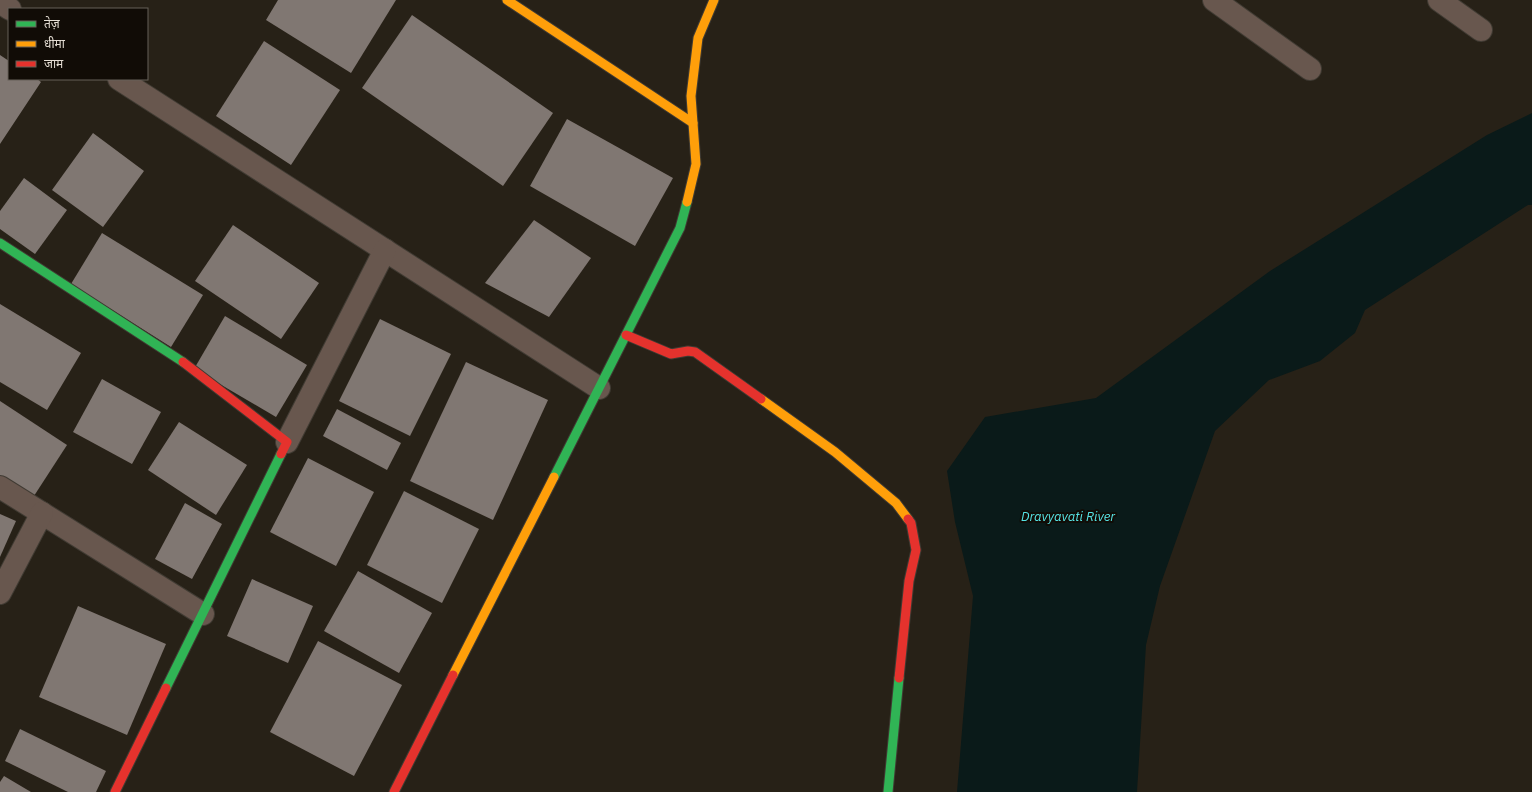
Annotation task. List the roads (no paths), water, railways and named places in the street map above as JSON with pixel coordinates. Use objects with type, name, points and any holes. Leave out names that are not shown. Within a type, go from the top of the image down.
[{"type":"street","points":[[507,0],[693,123]]},
{"type":"street","points":[[394,792],[680,228],[696,164],[691,96],[698,38],[714,0]]},
{"type":"street","points":[[1214,0],[1310,68]]},
{"type":"street","points":[[1439,0],[1481,30]]},
{"type":"street","points":[[0,2],[9,8]]},
{"type":"street","points":[[121,80],[599,388]]},
{"type":"street","points":[[0,243],[194,369],[287,442]]},
{"type":"street","points":[[115,792],[287,442],[385,250]]},
{"type":"street","points":[[626,335],[671,354],[688,351],[695,352],[835,452],[896,503],[912,523],[916,550],[909,581],[888,792]]},
{"type":"street","points":[[0,487],[203,614]]},
{"type":"street","points":[[0,593],[42,513]]},
{"type":"water","name":"Dravyavati River","points":[[1532,113],[1532,205],[1528,205],[1365,310],[1355,333],[1320,361],[1269,380],[1215,431],[1160,586],[1146,645],[1137,792],[957,792],[973,596],[955,522],[947,471],[985,417],[1096,398],[1270,271],[1487,135]]}]
